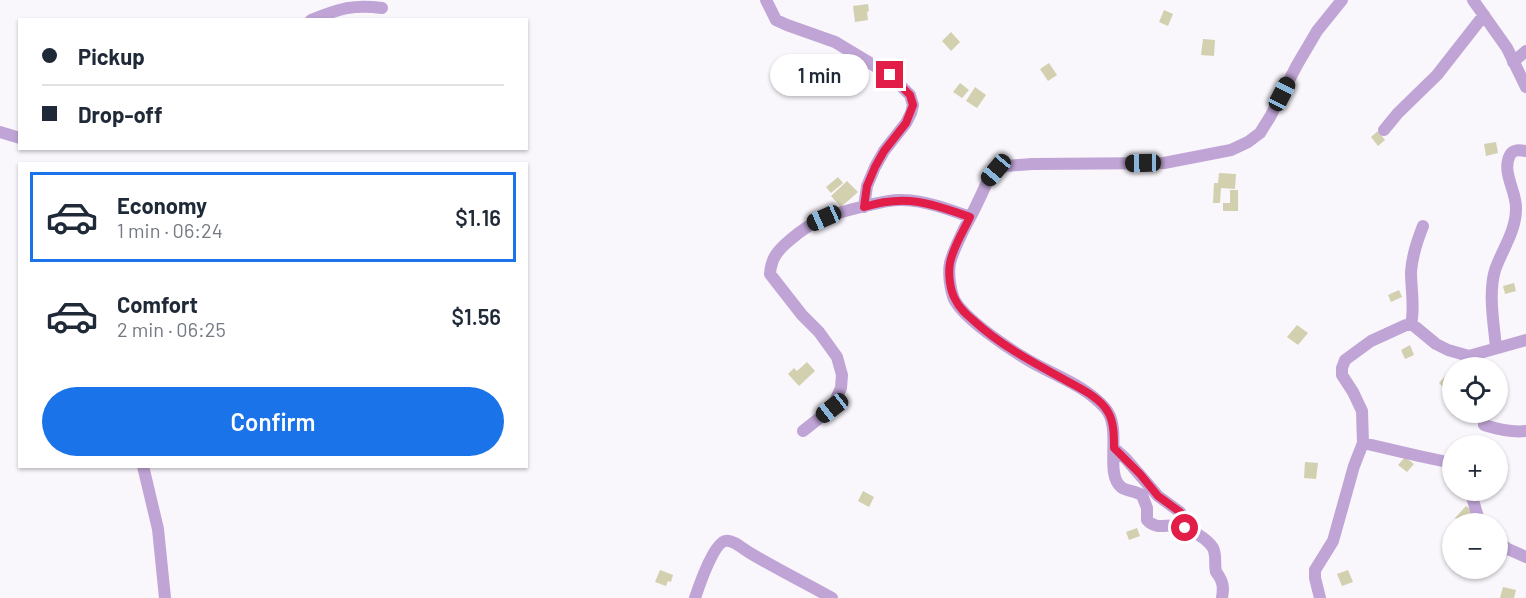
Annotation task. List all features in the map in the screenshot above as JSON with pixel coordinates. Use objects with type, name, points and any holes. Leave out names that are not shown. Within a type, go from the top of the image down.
[{"type":"street","points":[[766,0],[776,20],[835,42],[890,75],[910,95],[913,105],[911,113],[875,167],[867,186],[864,207]]},
{"type":"street","points":[[1222,598],[1223,583],[1216,572],[1215,553],[1207,540],[1182,527],[1172,525],[1158,527],[1149,523],[1142,495],[1121,487],[1117,482],[1113,467],[1114,432],[1108,411],[1100,402],[1078,387],[1027,359],[986,332],[961,309],[954,299],[950,285],[950,264],[988,180],[996,170],[1006,166],[1032,164],[1164,163],[1231,150],[1248,142],[1260,133],[1312,40],[1342,0]]},
{"type":"street","points":[[1473,0],[1507,48],[1526,87]]},
{"type":"street","points":[[316,18],[353,6],[382,8]]},
{"type":"street","points":[[1384,130],[1437,75],[1484,15]]},
{"type":"street","points":[[1514,62],[1526,51]]},
{"type":"street","points":[[0,132],[18,137]]},
{"type":"street","points":[[1496,348],[1491,305],[1494,273],[1510,236],[1516,212],[1516,202],[1508,173],[1508,161],[1513,151],[1526,151]]},
{"type":"street","points":[[803,431],[832,408],[841,388],[842,375],[837,357],[770,274],[770,264],[779,250],[811,223],[880,202],[901,200],[933,204],[970,217]]},
{"type":"street","points":[[1411,325],[1413,306],[1411,271],[1414,247],[1423,226]]},
{"type":"street","points":[[1320,598],[1315,570],[1333,541],[1354,466],[1363,443],[1362,411],[1342,375],[1345,360],[1371,341],[1406,325],[1411,325],[1448,350],[1469,356],[1526,340]]},
{"type":"street","points":[[1484,425],[1517,432],[1526,431]]},
{"type":"street","points":[[1363,443],[1442,461]]},
{"type":"street","points":[[1114,448],[1158,496],[1180,512],[1184,520],[1182,527]]},
{"type":"street","points":[[144,468],[159,529],[165,598]]},
{"type":"street","points":[[695,598],[716,549],[726,541],[732,541],[758,558],[832,598]]},
{"type":"street","points":[[1508,549],[1526,557]]},
{"type":"building","points":[[868,4],[868,20],[855,22],[853,6]]},
{"type":"building","points":[[1164,10],[1173,14],[1168,26],[1159,22]]},
{"type":"building","points":[[951,32],[960,42],[951,51],[942,41]]},
{"type":"building","points":[[1203,39],[1215,40],[1214,56],[1201,55]]},
{"type":"building","points":[[1049,63],[1057,75],[1048,81],[1040,69]]},
{"type":"building","points":[[960,83],[969,90],[962,98],[953,92]]},
{"type":"building","points":[[975,87],[986,95],[977,108],[966,101]]},
{"type":"building","points":[[1378,131],[1385,140],[1378,146],[1371,137]]},
{"type":"building","points":[[1496,142],[1498,153],[1486,156],[1484,144]]},
{"type":"building","points":[[1219,173],[1236,174],[1235,189],[1221,188],[1220,203],[1213,203],[1214,183],[1218,183]]},
{"type":"building","points":[[838,177],[843,183],[831,193],[826,187]]},
{"type":"building","points":[[847,181],[858,192],[841,207],[831,196]]},
{"type":"building","points":[[1230,190],[1238,190],[1238,211],[1223,211],[1223,203],[1230,203]]},
{"type":"building","points":[[1514,283],[1516,291],[1505,294],[1503,286]]},
{"type":"building","points":[[1399,290],[1402,297],[1391,302],[1388,295]]},
{"type":"building","points":[[1297,325],[1308,333],[1298,345],[1287,337]]},
{"type":"building","points":[[1410,345],[1414,355],[1405,359],[1401,350]]},
{"type":"building","points":[[807,362],[815,371],[799,386],[788,374],[794,368],[797,371]]},
{"type":"building","points":[[1405,457],[1414,464],[1407,472],[1398,465]]},
{"type":"building","points":[[1305,462],[1318,463],[1316,479],[1304,478]]},
{"type":"building","points":[[863,491],[874,497],[869,507],[858,501]]},
{"type":"building","points":[[1466,506],[1475,513],[1460,513]]},
{"type":"building","points":[[1137,528],[1140,536],[1129,540],[1126,532]]},
{"type":"building","points":[[660,570],[673,575],[671,582],[668,581],[666,586],[655,582]]},
{"type":"building","points":[[1348,570],[1353,582],[1342,586],[1337,574]]},
{"type":"building","points":[[1503,587],[1516,590],[1514,598],[1500,598]]},
{"type":"route","points":[[890,75],[906,89],[913,105],[906,123],[884,151],[875,167],[867,186],[864,207],[880,202],[901,200],[933,204],[970,217],[950,264],[950,285],[954,299],[961,309],[986,332],[1100,402],[1108,411],[1111,419],[1114,448],[1158,496],[1180,512],[1184,520],[1182,527],[1185,528]]}]
